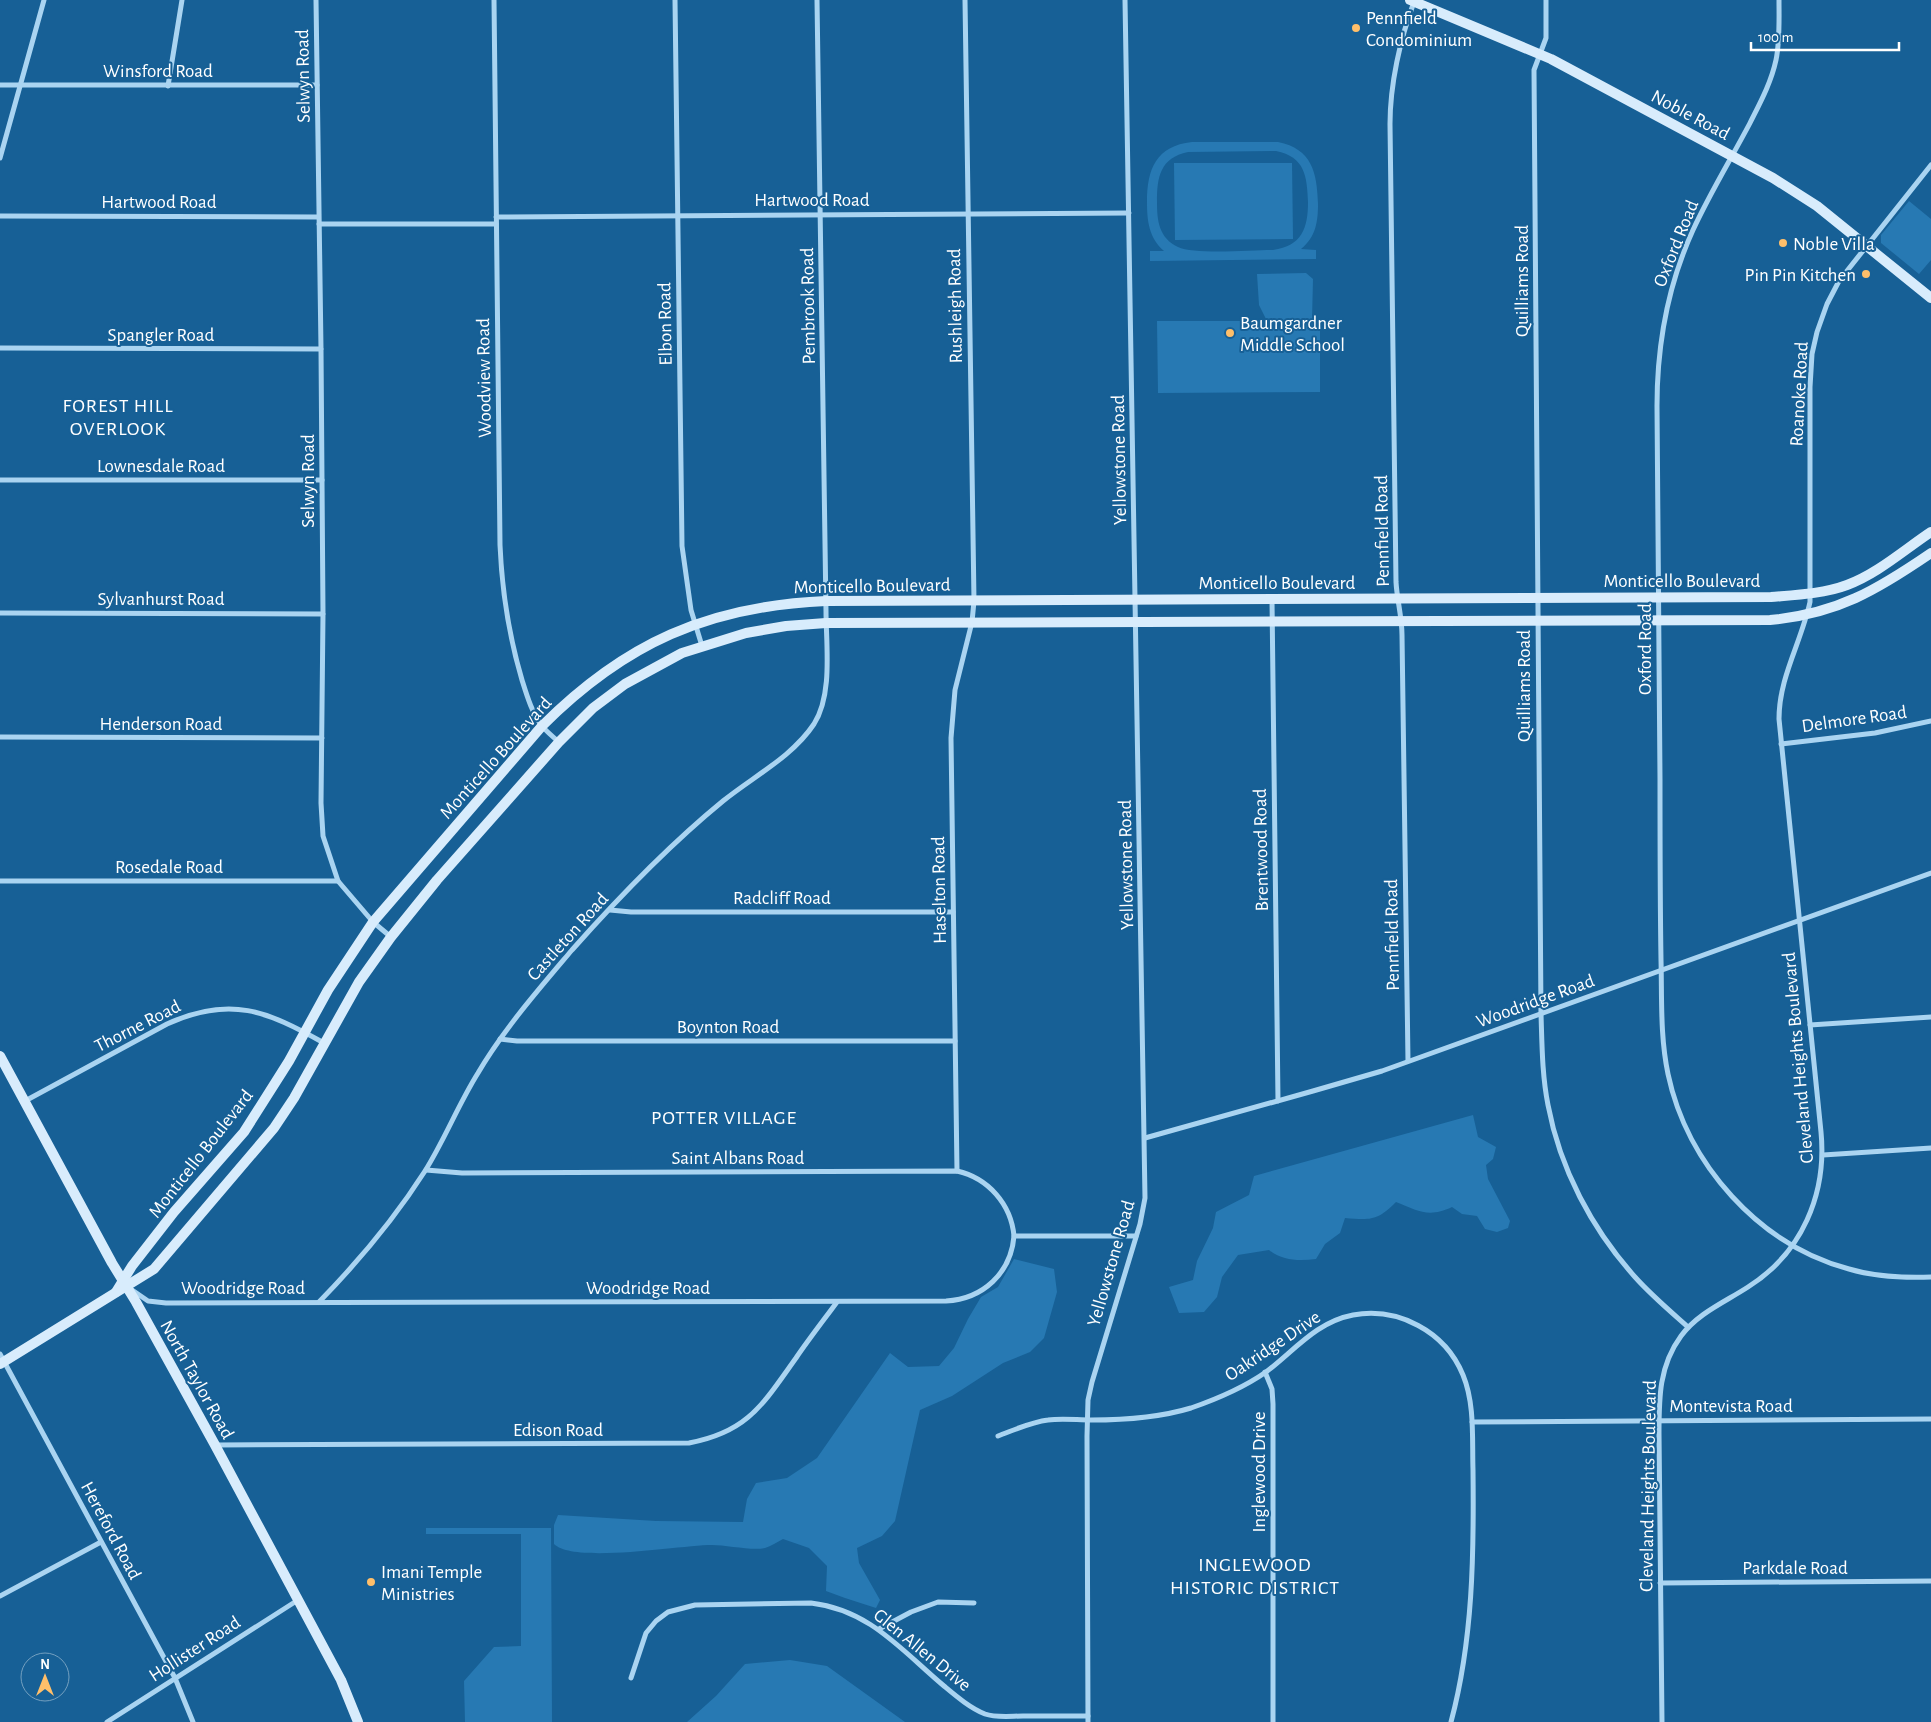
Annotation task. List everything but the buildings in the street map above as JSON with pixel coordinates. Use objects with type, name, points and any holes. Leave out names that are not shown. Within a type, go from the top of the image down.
[{"type":"main road","name":"Noble Road","points":[[1412,1],[1540,54],[1732,156],[1801,195],[1931,298]]},
{"type":"main road","name":"Monticello Boulevard","points":[[1,1360],[116,1292],[125,1283],[174,1212],[244,1132],[289,1061],[328,990],[373,922],[542,726],[594,679],[628,656],[662,637],[721,616],[755,608],[795,602],[826,606],[974,606],[1136,599],[1810,598],[1862,579],[1931,532]]},
{"type":"main road","name":"Monticello Boulevard","points":[[125,1283],[154,1269],[268,1135],[294,1098],[359,982],[437,880],[558,742],[593,708],[625,684],[664,661],[702,646],[746,633],[768,628],[826,623],[1770,620],[1807,615],[1829,609],[1862,596],[1887,583],[1931,553]]},
{"type":"main road","name":"North Taylor Road","points":[[0,1056],[215,1445],[341,1680],[358,1722]]},
{"type":"street","points":[[0,158],[44,0]]},
{"type":"street","points":[[168,86],[182,0]]},
{"type":"street","name":"Selwyn Road","points":[[316,0],[321,349],[323,614],[321,803],[323,836],[338,881],[373,922],[391,938]]},
{"type":"street","name":"Woodview Road","points":[[494,0],[500,545],[503,585],[506,614],[515,657],[535,714],[542,726],[558,742]]},
{"type":"street","name":"Elbon Road","points":[[674,0],[682,546],[686,586],[694,625],[702,646]]},
{"type":"street","name":"Pembrook Road","points":[[817,0],[826,606]]},
{"type":"street","name":"Rushleigh Road","points":[[965,0],[974,606]]},
{"type":"street","name":"Yellowstone Road","points":[[1088,1719],[1088,1400],[1136,1236],[1145,1198],[1126,0]]},
{"type":"street","name":"Quilliams Road","points":[[1546,0],[1546,38],[1534,70],[1543,1071],[1547,1103],[1556,1138],[1569,1174],[1595,1223],[1623,1263],[1637,1279],[1688,1327]]},
{"type":"street","name":"Oxford Road","points":[[1780,0],[1779,42],[1774,69],[1762,100],[1701,214],[1684,251],[1669,296],[1662,331],[1657,382],[1662,1033],[1666,1065],[1673,1094],[1689,1134],[1715,1176],[1755,1219],[1793,1246],[1849,1270],[1888,1276],[1931,1277]]},
{"type":"street","name":"Pennfield Road","points":[[1408,1061],[1402,621],[1397,599],[1390,110],[1392,91],[1412,1]]},
{"type":"street","name":"Winsford Road","points":[[0,85],[316,85]]},
{"type":"street","name":"Roanoke Road","points":[[1810,598],[1810,387],[1813,351],[1820,321],[1839,280],[1931,165]]},
{"type":"street","name":"Hartwood Road","points":[[496,217],[1129,213]]},
{"type":"street","name":"Hartwood Road","points":[[0,216],[318,217]]},
{"type":"street","points":[[319,224],[496,224]]},
{"type":"street","name":"Spangler Road","points":[[0,348],[321,349]]},
{"type":"street","name":"Lownesdale Road","points":[[0,480],[322,480]]},
{"type":"street","name":"Cleveland Heights Boulevard","points":[[1662,1722],[1659,1420],[1660,1390],[1664,1371],[1670,1354],[1688,1327],[1706,1312],[1758,1281],[1793,1246],[1807,1222],[1816,1196],[1823,1154],[1779,719],[1781,692],[1786,671],[1807,615],[1810,598]]},
{"type":"street","name":"Brentwood Road","points":[[1272,600],[1278,1101]]},
{"type":"street","name":"Castleton Road","points":[[320,1302],[398,1210],[426,1170],[478,1073],[500,1039],[567,957],[647,869],[723,801],[790,751],[811,728],[821,710],[825,695],[826,606]]},
{"type":"street","name":"Haselton Road","points":[[957,1171],[951,726],[956,686],[972,622],[974,606]]},
{"type":"street","name":"Sylvanhurst Road","points":[[0,613],[323,614]]},
{"type":"street","name":"Delmore Road","points":[[1781,744],[1875,733],[1931,721]]},
{"type":"street","name":"Henderson Road","points":[[0,737],[322,738]]},
{"type":"street","name":"Woodridge Road","points":[[1145,1138],[1365,1076],[1931,873]]},
{"type":"street","name":"Rosedale Road","points":[[0,881],[338,881]]},
{"type":"street","name":"Radcliff Road","points":[[610,910],[632,912],[954,912]]},
{"type":"street","name":"Thorne Road","points":[[24,1101],[167,1024],[198,1012],[222,1008],[239,1008],[255,1011],[284,1022],[324,1043]]},
{"type":"street","points":[[1810,1026],[1931,1018]]},
{"type":"street","name":"Boynton Road","points":[[500,1039],[517,1042],[956,1041]]},
{"type":"street","points":[[1823,1154],[1931,1148]]},
{"type":"street","name":"Saint Albans Road","points":[[426,1170],[462,1173],[957,1171],[968,1174],[983,1182],[999,1197],[1009,1215],[1014,1236]]},
{"type":"street","points":[[1014,1236],[1136,1236]]},
{"type":"street","name":"Woodridge Road","points":[[125,1283],[148,1301],[166,1303],[954,1301],[970,1297],[988,1286],[1000,1274],[1011,1254],[1014,1236]]},
{"type":"street","name":"Edison Road","points":[[215,1445],[679,1443],[708,1440],[725,1433],[743,1422],[762,1405],[837,1302]]},
{"type":"street","name":"Oakridge Drive","points":[[998,1436],[1042,1421],[1144,1418],[1175,1412],[1224,1395],[1265,1372],[1310,1335],[1331,1322],[1363,1314],[1378,1314],[1397,1317],[1417,1325],[1431,1334],[1454,1358],[1467,1386],[1472,1422],[1471,1599],[1462,1683],[1452,1722]]},
{"type":"street","name":"Hereford Road","points":[[1,1360],[175,1678],[193,1722]]},
{"type":"street","name":"Inglewood Drive","points":[[1265,1372],[1272,1389],[1273,1404],[1273,1722]]},
{"type":"street","name":"Montevista Road","points":[[1472,1422],[1931,1419]]},
{"type":"street","points":[[0,1596],[101,1542]]},
{"type":"street","name":"Parkdale Road","points":[[1660,1583],[1931,1581]]},
{"type":"street","name":"Hollister Road","points":[[107,1722],[298,1600]]},
{"type":"street","points":[[879,1629],[916,1609],[938,1602],[974,1603]]},
{"type":"street","name":"Glen Allen Drive","points":[[631,1678],[646,1633],[656,1621],[668,1612],[695,1605],[811,1603],[829,1605],[845,1610],[879,1629],[954,1694],[983,1713],[1009,1716],[1088,1719]]},
{"type":"shaded area","points":[[1192,142],[1278,142],[1298,150],[1305,156],[1314,172],[1318,204],[1313,234],[1301,249],[1316,250],[1316,259],[1150,261],[1150,251],[1164,251],[1155,241],[1148,222],[1147,190],[1149,179],[1156,161],[1162,154],[1180,144]],"holes":[[[1276,151],[1286,154],[1299,163],[1305,176],[1308,193],[1308,211],[1305,228],[1297,240],[1291,244],[1273,250],[1197,251],[1178,247],[1163,234],[1158,216],[1158,184],[1162,170],[1171,159],[1188,152]]]},
{"type":"shaded area","points":[[1174,163],[1292,163],[1293,239],[1175,240]]},
{"type":"shaded area","points":[[1909,201],[1931,219],[1931,260],[1919,274],[1881,243],[1881,235]]},
{"type":"shaded area","points":[[1306,273],[1313,279],[1312,320],[1320,320],[1320,392],[1158,393],[1157,321],[1267,321],[1259,305],[1257,274]]},
{"type":"shaded area","points":[[1473,1115],[1478,1137],[1496,1147],[1493,1159],[1486,1165],[1488,1179],[1510,1221],[1508,1228],[1497,1232],[1485,1229],[1477,1216],[1462,1214],[1452,1207],[1430,1213],[1396,1202],[1384,1213],[1373,1218],[1345,1218],[1340,1233],[1325,1244],[1316,1259],[1291,1259],[1274,1254],[1269,1250],[1238,1255],[1222,1277],[1217,1297],[1204,1312],[1179,1313],[1169,1287],[1193,1280],[1197,1261],[1213,1228],[1216,1212],[1249,1195],[1254,1176]]},
{"type":"shaded area","points":[[1014,1259],[1054,1269],[1057,1292],[1044,1338],[1030,1352],[1003,1363],[952,1396],[920,1410],[895,1521],[882,1536],[857,1548],[859,1563],[880,1600],[876,1608],[826,1591],[827,1566],[809,1548],[783,1539],[760,1549],[712,1545],[605,1553],[583,1553],[565,1550],[554,1544],[554,1525],[558,1515],[656,1521],[743,1522],[747,1499],[756,1483],[787,1478],[817,1458],[890,1353],[908,1367],[939,1366],[954,1348],[981,1297],[998,1287]]},
{"type":"shaded area","points":[[426,1528],[551,1528],[552,1722],[465,1722],[464,1681],[494,1647],[521,1646],[521,1534],[426,1534]]},
{"type":"shaded area","points":[[790,1660],[827,1666],[905,1722],[687,1722],[716,1696],[745,1664]]},
{"type":"place","name":"Pennfield Condominium","points":[[1356,28]]},
{"type":"place","name":"Noble Villa","points":[[1783,243]]},
{"type":"place","name":"Pin Pin Kitchen","points":[[1866,274]]},
{"type":"place","name":"Baumgardner Middle School","points":[[1230,333]]},
{"type":"place","name":"Imani Temple Ministries","points":[[371,1582]]},
{"type":"district","name":"FOREST HILL OVERLOOK","points":[[118,416]]},
{"type":"district","name":"POTTER VILLAGE","points":[[724,1117]]},
{"type":"district","name":"INGLEWOOD HISTORIC DISTRICT","points":[[1255,1576]]}]
